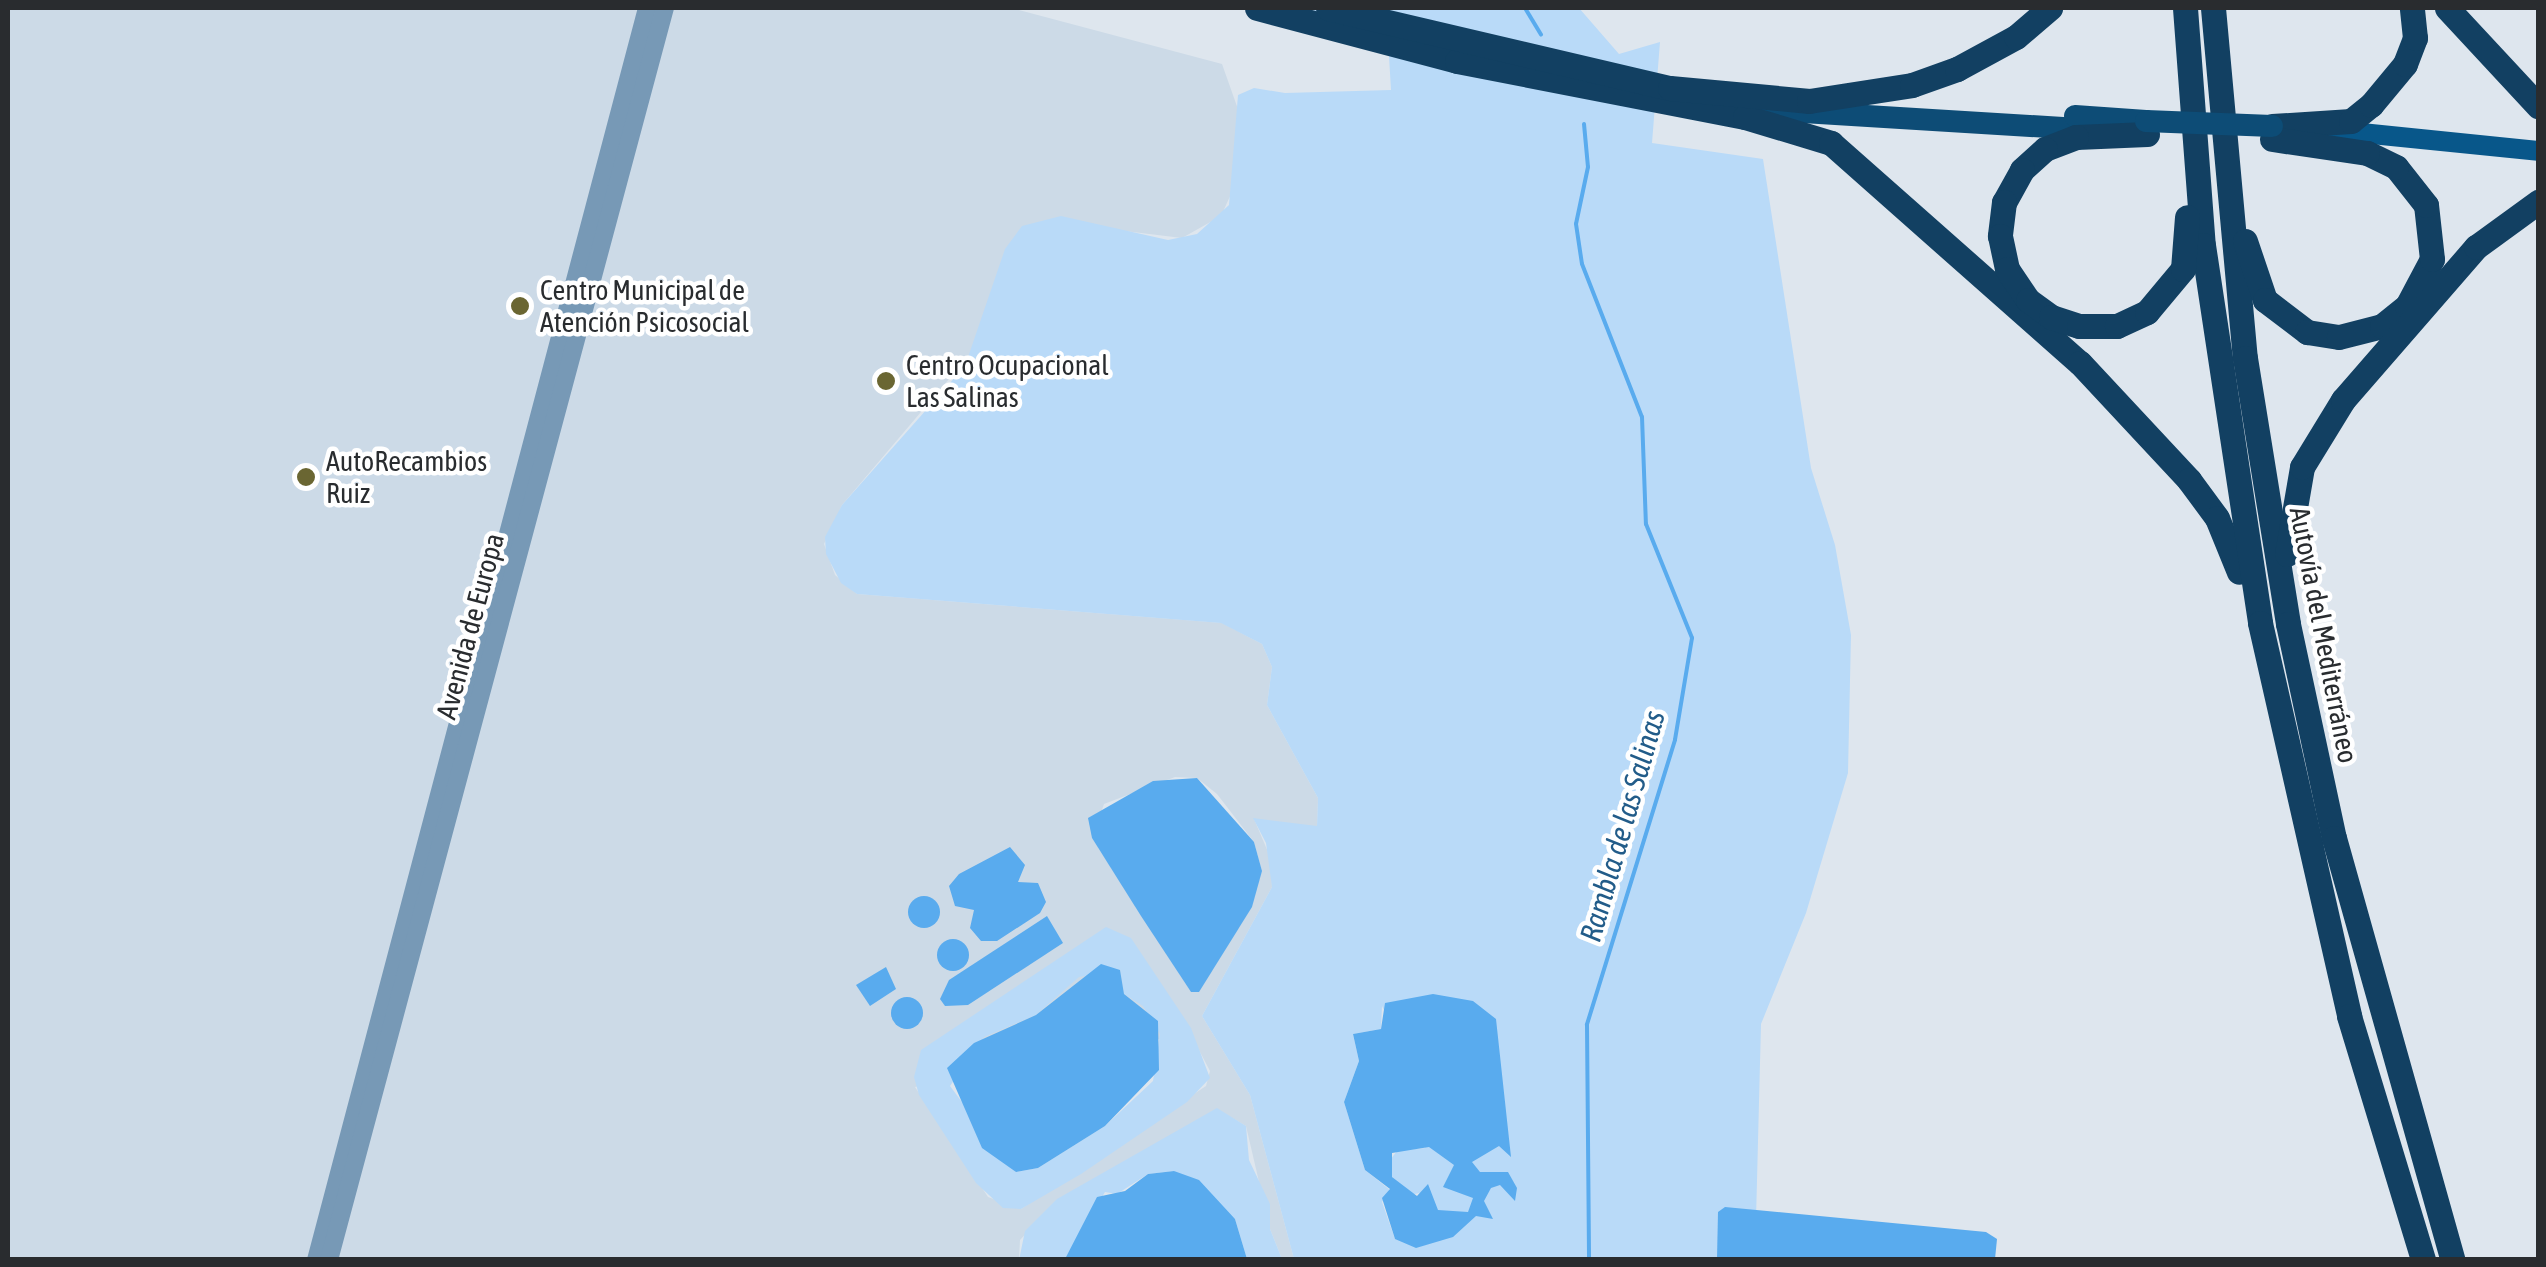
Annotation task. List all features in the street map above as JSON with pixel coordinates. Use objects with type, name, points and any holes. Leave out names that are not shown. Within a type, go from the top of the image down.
[{"type":"highway","points":[[1257,8],[1457,61],[1674,104],[1831,143],[1865,168],[2080,363],[2189,480],[2217,518],[2260,623]]},
{"type":"highway","points":[[1328,8],[1670,88],[2147,128]]},
{"type":"highway","points":[[1809,100],[1912,86],[1958,69],[2016,37],[2050,8]]},
{"type":"highway","points":[[2147,128],[2076,137],[2045,149],[2004,202],[2008,269],[2028,300],[2050,317],[2079,326],[2118,326],[2148,312],[2183,269],[2187,223],[2181,8]]},
{"type":"highway","points":[[2181,8],[2204,246],[2260,623],[2349,1016],[2422,1260]]},
{"type":"highway","name":"Autovía del Mediterráneo","points":[[2212,8],[2232,247],[2266,499],[2325,800],[2453,1260]]},
{"type":"highway","points":[[2221,8],[2238,211],[2287,554],[2362,944]]},
{"type":"highway","points":[[2223,36],[2231,8]]},
{"type":"highway","points":[[2272,133],[2351,121],[2371,105],[2405,64],[2415,38],[2412,8]]},
{"type":"highway","points":[[2447,8],[2538,106]]},
{"type":"highway","points":[[1674,104],[2272,133],[2366,154],[2412,182],[2433,235],[2423,282],[2382,326],[2339,337],[2306,332],[2264,300],[2238,211]]},
{"type":"highway","points":[[2287,554],[2298,480],[2332,415],[2476,247],[2538,202]]},
{"type":"main road","points":[[2272,133],[2538,151]]},
{"type":"main road","points":[[2272,133],[2538,159]]},
{"type":"street","name":"Avenida de Europa","points":[[316,1260],[647,8]]},
{"type":"street","name":"Avenida de Europa","points":[[329,1260],[665,8]]},
{"type":"shaded area","points":[[8,8],[1011,8],[1222,64],[1239,112],[1231,194],[1221,216],[1182,238],[1125,231],[977,346],[842,505],[824,544],[835,575],[857,594],[1222,623],[1262,644],[1272,667],[1267,705],[1318,798],[1317,827],[1254,819],[1271,859],[1272,887],[1202,1016],[1250,1095],[1294,1259],[1282,1259],[1270,1229],[1246,1126],[1217,1109],[1057,1200],[1020,1240],[1019,1259],[8,1259]],"holes":[[[1175,777],[1197,778],[1217,794],[1254,842],[1262,871],[1191,992],[1092,838],[1104,804]],[[1190,1033],[1210,1071],[1206,1086],[1021,1209],[988,1197],[915,1087]]]},
{"type":"shaded area","points":[[1296,8],[1579,8],[1619,54],[1660,42],[1652,143],[1763,159],[1811,468],[1835,545],[1851,635],[1848,773],[1806,913],[1761,1024],[1755,1259],[1294,1259],[1250,1095],[1202,1016],[1272,887],[1266,843],[1253,818],[1317,826],[1318,798],[1267,705],[1272,667],[1262,644],[1221,623],[857,594],[841,583],[826,554],[825,537],[842,505],[965,366],[1005,249],[1022,226],[1061,216],[1168,240],[1197,234],[1229,205],[1238,95],[1254,88],[1285,93],[1391,90],[1387,22]],"holes":[[[1382,1006],[1426,1095],[1425,1148],[1397,1151],[1390,1160],[1392,1177],[1409,1195],[1420,1193],[1395,1239],[1382,1202],[1390,1190],[1365,1170],[1344,1102],[1359,1061],[1353,1034],[1381,1029]]]},
{"type":"shaded area","points":[[1106,927],[1131,938],[1191,1028],[1210,1078],[1187,1102],[1081,1174],[1021,1209],[1003,1208],[976,1183],[919,1095],[914,1077],[921,1050]],"holes":[[[1120,970],[1124,994],[1143,1006],[1160,1034],[1153,1081],[1105,1126],[1038,1168],[1016,1172],[978,1138],[971,1114],[950,1086],[984,1037],[1036,1015],[1079,977]]]},
{"type":"shaded area","points":[[1217,1108],[1246,1126],[1249,1160],[1270,1204],[1270,1229],[1282,1259],[1247,1259],[1235,1219],[1174,1171],[1148,1174],[1117,1194],[1105,1192],[1065,1259],[1019,1260],[1025,1231],[1057,1199]]},
{"type":"water","points":[[1197,778],[1254,842],[1262,871],[1252,907],[1199,992],[1191,992],[1092,838],[1088,818],[1153,781]]},
{"type":"water","points":[[1010,847],[1025,865],[1018,882],[1038,883],[1046,902],[1040,913],[997,941],[981,941],[970,928],[974,910],[955,906],[949,886],[959,874]]},
{"type":"water","points":[[924,896],[935,901],[940,912],[935,923],[924,928],[913,923],[908,912],[913,901]]},
{"type":"water","points":[[1047,916],[1063,943],[968,1005],[945,1006],[940,999],[949,980]]},
{"type":"water","points":[[953,939],[964,944],[969,955],[964,966],[953,971],[942,966],[937,955],[942,944]]},
{"type":"water","points":[[1101,964],[1120,970],[1124,994],[1158,1021],[1159,1070],[1105,1126],[1038,1168],[1016,1172],[982,1148],[947,1068],[974,1043],[1036,1015]]},
{"type":"water","points":[[886,967],[896,989],[870,1006],[856,985]]},
{"type":"water","points":[[1433,994],[1473,1001],[1496,1019],[1511,1157],[1499,1146],[1472,1162],[1480,1172],[1508,1172],[1517,1188],[1515,1201],[1500,1185],[1491,1188],[1484,1201],[1493,1219],[1476,1216],[1453,1237],[1416,1248],[1395,1239],[1382,1198],[1390,1189],[1365,1170],[1344,1102],[1359,1061],[1353,1034],[1381,1029],[1385,1003]],"holes":[[[1429,1147],[1454,1165],[1443,1187],[1473,1198],[1468,1212],[1438,1210],[1428,1184],[1417,1196],[1392,1177],[1392,1153]]]},
{"type":"water","points":[[907,997],[918,1002],[923,1013],[918,1024],[907,1029],[896,1024],[891,1013],[896,1002]]},
{"type":"water","points":[[1174,1171],[1199,1180],[1235,1219],[1247,1259],[1065,1259],[1097,1197],[1125,1191],[1148,1174]]},
{"type":"water","points":[[1725,1207],[1986,1232],[1997,1239],[1995,1259],[1717,1259],[1718,1212]]},
{"type":"waterway","name":"Rambla de las Salinas","points":[[1525,8],[1541,35]]},
{"type":"waterway","name":"Rambla de las Salinas","points":[[1584,124],[1588,167],[1576,224],[1582,264],[1642,417],[1646,524],[1692,638],[1675,740],[1587,1025],[1589,1260]]},
{"type":"place","name":"Centro Municipal de Atención Psicosocial","points":[[520,306]]},
{"type":"place","name":"Centro Ocupacional Las Salinas","points":[[886,381]]},
{"type":"place","name":"AutoRecambios Ruiz","points":[[306,477]]}]
